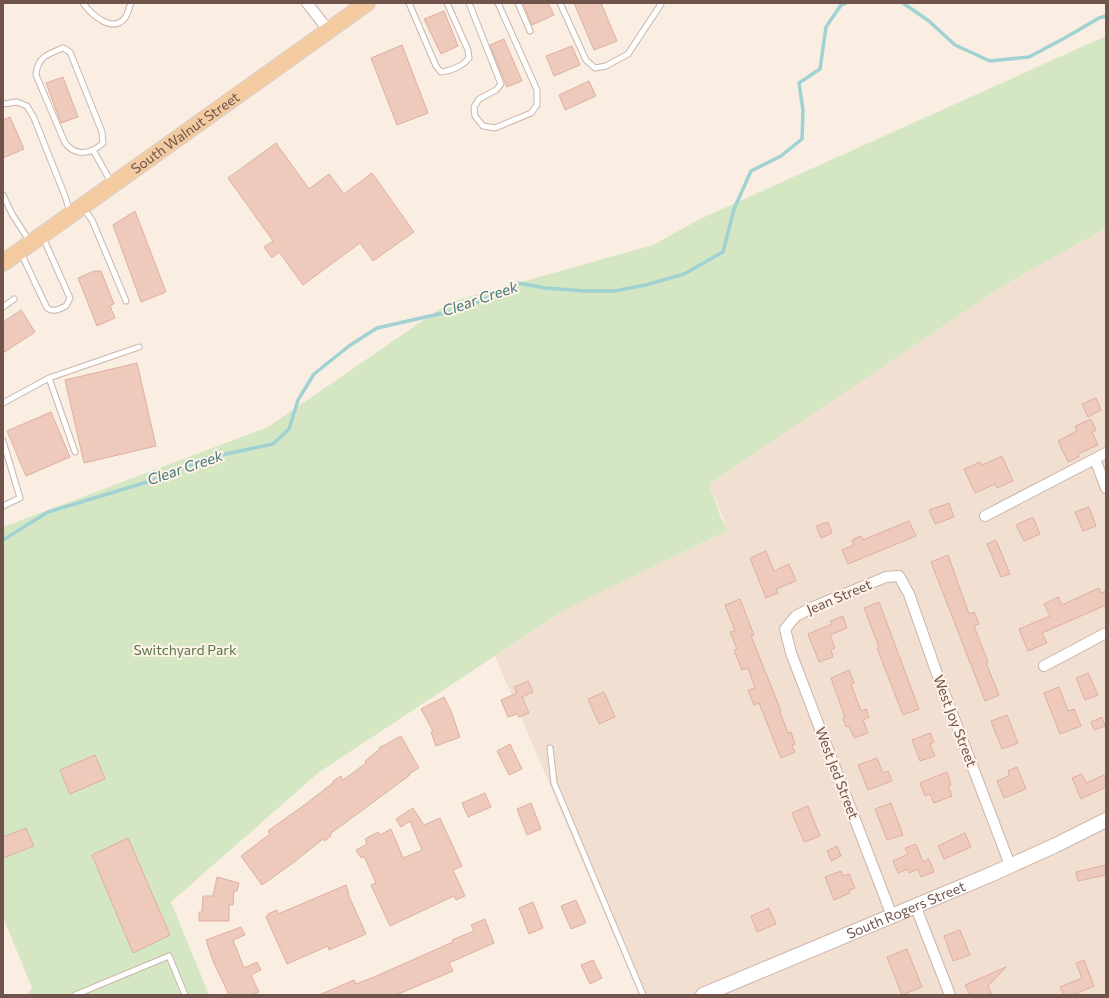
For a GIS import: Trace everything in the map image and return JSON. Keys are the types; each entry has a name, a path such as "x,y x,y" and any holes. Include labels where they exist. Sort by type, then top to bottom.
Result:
{"main road":[{"name":"South Walnut Street","path":"3,263 367,3"}],"street":[{"path":"307,3 329,30"},
{"path":"985,516 1106,454"},
{"path":"1095,459 1106,488"},
{"name":"Jean Street","path":"785,629 796,616 813,607 886,577 899,576"},
{"name":"West Joy Street","path":"899,576 909,594 936,671 1010,866"},
{"name":"West Jed Street","path":"785,629 791,653 892,916"},
{"path":"1044,666 1106,633"},
{"name":"South Rogers Street","path":"703,995 1010,866 1056,846 1106,820"},
{"path":"915,905 950,995"}],"lane":[{"path":"84,3 92,13 108,23 114,24 125,18 131,3"},
{"path":"409,3 436,66 441,72 466,63 469,58 468,50 448,3"},
{"path":"469,3 501,84 496,90 479,99 474,107 475,116 483,126 495,128 531,113 537,105 537,90 498,3"},
{"path":"518,3 530,31"},
{"path":"560,3 586,60 595,68 606,66 628,54 661,4"},
{"path":"63,48 70,52 102,132 103,143 93,150 84,153 76,152 70,149 66,143 36,75 36,66 45,55 63,48"},
{"path":"3,104 17,102 27,106 34,118 65,196 76,211 92,220 126,301"},
{"path":"93,150 112,185"},
{"path":"3,195 12,214 31,243 47,308 51,311 55,311 66,306 70,298 50,251 31,243"},
{"path":"3,307 14,299"},
{"path":"3,403 49,378 139,348"},
{"path":"49,378 75,452"},
{"path":"3,440 20,498 3,506"},
{"path":"550,748 554,784 643,995"},
{"path":"75,995 169,956 185,995"}],"shaded area":[{"path":"1106,228 1106,995 639,995 495,656 563,611 728,530 709,484 1001,287"}],"green space":[{"name":"Switchyard Park","path":"1106,36 1106,228 1001,287 709,484 721,518 728,530 563,611 318,773 171,902 209,995 27,995 32,988 3,917 3,527 268,427 450,302 653,245 700,219"}],"building":[{"path":"523,3 548,3 554,15 532,25"},
{"path":"574,3 601,3 617,41 594,50"},
{"path":"444,11 458,46 441,54 424,19"},
{"path":"504,39 522,81 507,87 490,45"},
{"path":"402,45 428,113 397,125 371,58"},
{"path":"572,46 580,65 554,76 546,56"},
{"path":"63,77 78,117 61,123 46,83"},
{"path":"589,81 596,96 565,110 559,95"},
{"path":"10,117 24,149 3,158 3,120"},
{"path":"276,143 309,189 329,174 344,194 372,173 414,232 373,261 360,243 303,285 279,252 272,258 264,247 273,241 228,178"},
{"path":"135,211 166,292 141,302 113,225"},
{"path":"94,271 101,271 114,304 110,306 115,318 97,326 78,278"},
{"path":"21,310 35,332 3,353 3,322"},
{"path":"137,363 156,446 84,463 65,380"},
{"path":"1096,398 1101,410 1088,417 1082,404"},
{"path":"51,412 70,457 26,476 7,431"},
{"path":"1091,419 1096,430 1092,432 1098,445 1078,454 1079,457 1068,462 1058,441 1077,431 1075,426"},
{"path":"1002,456 1013,481 997,488 995,484 975,493 964,469 980,462 982,465"},
{"path":"949,503 954,517 935,524 929,510"},
{"path":"1089,507 1096,526 1083,531 1075,512"},
{"path":"1033,517 1040,534 1024,541 1016,525"},
{"path":"909,521 916,536 848,564 842,550 854,545 852,540 861,536 863,540"},
{"path":"828,522 832,533 821,538 816,526"},
{"path":"996,540 1010,574 1001,577 987,544"},
{"path":"766,551 774,571 789,564 796,581 776,589 778,593 766,598 750,558"},
{"path":"948,555 969,614 974,612 979,624 974,626 988,662 986,663 999,695 985,701 931,562"},
{"path":"1099,588 1101,593 1106,591 1106,605 1042,633 1047,643 1028,651 1019,629 1050,616 1044,604 1058,597 1062,605"},
{"path":"740,599 754,635 751,636 781,711 780,712 788,733 791,732 795,744 792,745 795,752 781,758 759,703 754,705 748,690 755,688 748,668 742,670 734,650 737,649 730,632 735,631 725,605"},
{"path":"879,602 919,709 903,715 877,648 879,647 864,608"},
{"path":"843,616 847,628 830,635 835,648 831,650 833,657 819,662 808,634 832,624 830,621"},
{"path":"849,670 854,683 851,684 861,711 866,709 869,717 863,720 868,733 854,738 849,726 846,727 843,718 845,717 831,678"},
{"path":"1088,673 1098,695 1085,700 1076,678"},
{"path":"528,681 533,692 522,697 529,713 519,717 517,714 508,717 501,700 517,693 514,687"},
{"path":"1059,687 1068,711 1074,709 1081,726 1060,734 1044,693"},
{"path":"604,692 615,717 599,724 588,699"},
{"path":"444,697 451,711 460,737 436,746 431,732 433,731 421,709"},
{"path":"1007,715 1018,743 1002,749 991,721"},
{"path":"1102,717 1105,726 1094,730 1091,722"},
{"path":"930,733 934,742 930,744 935,756 920,761 912,740"},
{"path":"401,736 419,768 330,834 331,836 324,841 323,839 262,885 241,856 270,834 268,831 307,803 334,782 333,781 341,776 343,780 366,763 365,761 380,749 379,748"},
{"path":"510,744 522,769 509,775 497,751"},
{"path":"95,755 105,779 70,794 60,770"},
{"path":"877,758 883,773 888,771 892,781 868,790 858,765"},
{"path":"1017,767 1026,789 1004,798 997,781 1009,776 1008,771"},
{"path":"947,772 951,785 948,786 952,796 934,803 930,794 925,796 920,783"},
{"path":"1082,774 1086,783 1104,775 1106,787 1081,799 1072,778"},
{"path":"485,793 491,807 468,817 462,803"},
{"path":"531,803 541,829 527,835 517,809"},
{"path":"891,803 903,835 887,840 875,809"},
{"path":"808,806 820,836 804,842 792,813"},
{"path":"413,808 424,825 440,818 462,866 453,870 465,896 456,900 454,896 390,926 371,885 376,883 364,856 361,858 356,850 367,844 365,839 378,832 380,835 391,829 403,858 422,850 410,821 401,827 396,819"},
{"path":"26,828 34,846 3,858 3,837"},
{"path":"965,833 971,847 944,859 938,846"},
{"path":"128,838 170,935 133,953 92,855"},
{"path":"916,844 923,862 929,859 934,872 921,877 918,869 909,873 908,869 898,873 893,861 908,854 905,848"},
{"path":"837,846 841,856 831,861 827,851"},
{"path":"1106,865 1106,875 1078,881 1076,872"},
{"path":"841,871 843,876 849,874 855,888 849,890 850,893 834,900 825,877"},
{"path":"217,877 239,883 237,891 234,891 233,905 229,905 229,921 199,921 199,912 202,912 203,896 213,896"},
{"path":"346,885 348,894 366,934 329,950 328,946 287,964 266,917 268,914 277,910 278,914"},
{"path":"576,900 586,923 571,929 561,906"},
{"path":"533,902 543,928 529,934 519,908"},
{"path":"769,908 776,924 757,932 751,916"},
{"path":"485,919 494,943 449,963 453,971 396,995 319,995 354,980 356,984 374,977 453,942 452,940 474,931 471,925"},
{"path":"241,927 245,935 233,940 244,968 257,962 261,970 251,975 259,992 252,995 229,995 213,961 206,940"},
{"path":"960,930 970,955 953,961 944,936"},
{"path":"907,949 922,987 902,995 887,957"},
{"path":"593,960 602,978 590,984 581,965"},
{"path":"1084,960 1094,986 1073,995 1064,995 1060,987 1082,978 1076,963"},
{"path":"1006,967 988,986 992,995 970,995 965,985"}],"waterway":[{"name":"Clear Creek","path":"3,540 48,512 157,479 207,458 273,444 289,429 298,400 314,374 349,346 377,328 461,309 499,293 518,283 545,288 585,291 614,291 646,285 684,274 723,252 734,209 751,171 781,156 802,139 803,110 799,83 820,69 826,27 841,5 846,3"},
{"name":"Clear Creek","path":"903,3 929,21 955,45 990,61 1029,57 1099,18 1106,16"}]}
